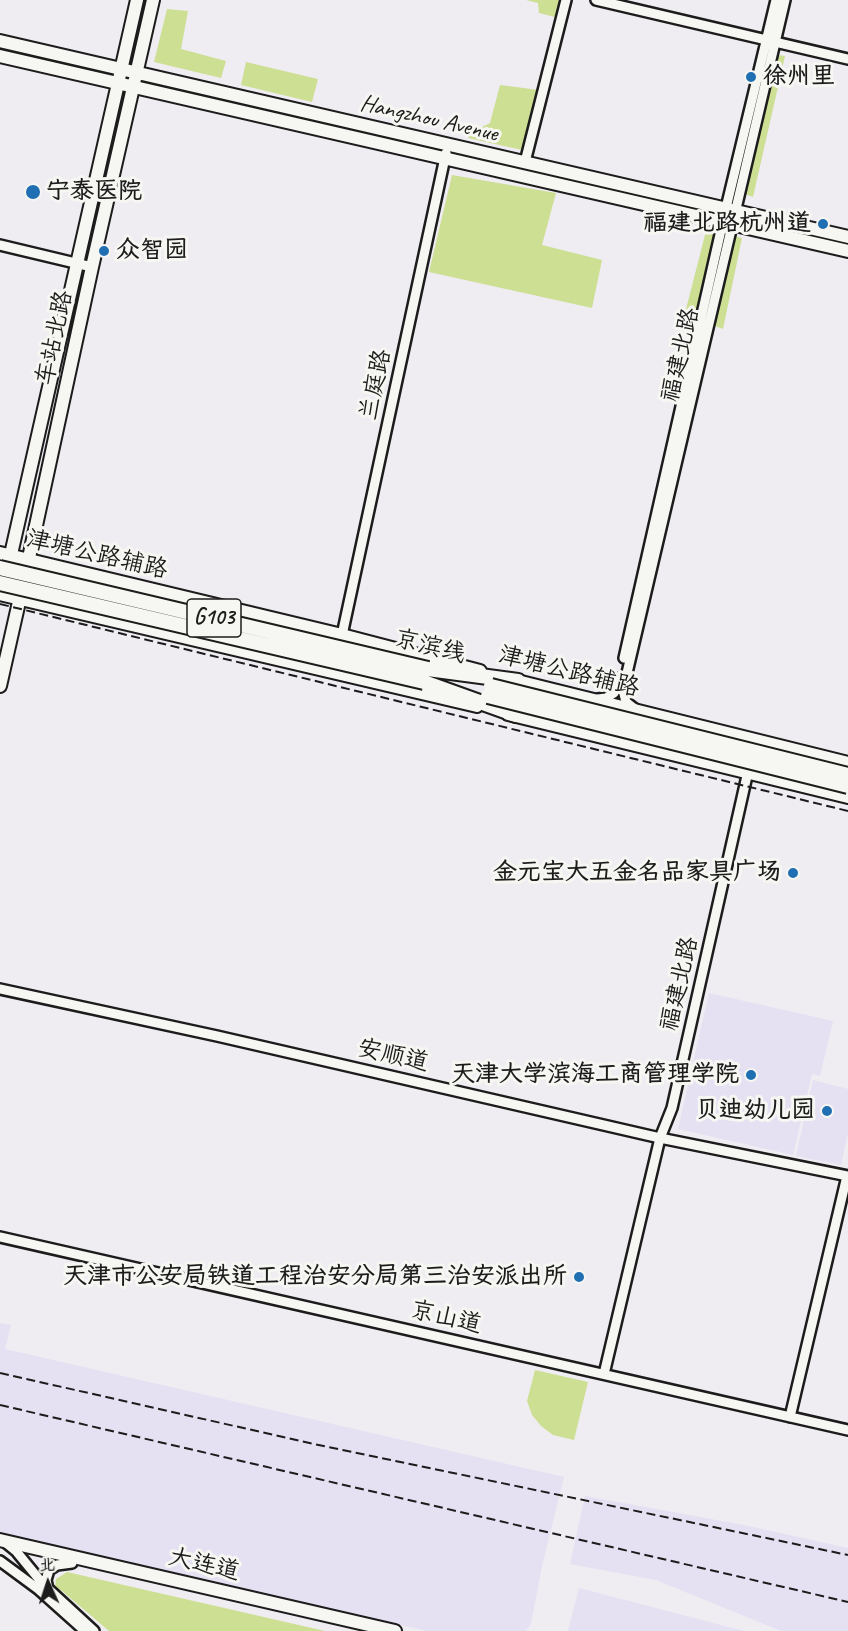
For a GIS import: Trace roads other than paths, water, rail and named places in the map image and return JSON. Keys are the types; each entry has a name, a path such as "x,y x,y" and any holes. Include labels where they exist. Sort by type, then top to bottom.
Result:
{"highway":[{"name":"京滨线","path":"0,568 426,676 848,775"},
{"name":"京滨线","path":"1,594 426,676"},
{"path":"426,676 518,681"},
{"name":"G103","path":"426,676 516,715"},
{"name":"京滨线","path":"489,691 848,786"}],"main road":[{"name":"车站北路","path":"1,594 6,555 78,263 137,0"},
{"name":"车站北路","path":"0,686 153,0"},
{"name":"Hangzhou Avenue","path":"0,40 848,237"},
{"name":"Hangzhou Avenue","path":"0,56 848,251"},
{"name":"津塘公路辅路","path":"6,555 342,635 848,764"},
{"name":"G103","path":"1,594 516,715 848,797"},
{"name":"大连道","path":"1,1543 16,1551 365,1631"},
{"name":"大连道","path":"1,1543 395,1631"}],"street":[{"path":"525,162 566,0"},
{"path":"596,0 848,59"},
{"name":"福建北路","path":"640,712 626,702 623,690 770,40 776,0"},
{"name":"福建北路","path":"770,40 784,0"},
{"name":"兰庭路","path":"342,635 448,144"},
{"name":"福建北路","path":"590,699 606,698 617,688 727,223"},
{"path":"0,245 92,267"},
{"name":"福建北路","path":"604,1374 660,1138 672,1108 755,741"},
{"name":"安顺道","path":"0,989 217,1036 660,1138 847,1176"},
{"path":"790,1417 847,1176"},
{"name":"京山道","path":"0,1237 848,1430"},
{"path":"16,1551 48,1589 94,1631"},
{"path":"0,1561 44,1594 85,1631"},
{"path":"48,1589 46,1580 49,1570 57,1565 72,1563"}],"railway":[{"path":"0,604 848,811"},
{"path":"0,1373 314,1444 848,1555"},
{"path":"0,1405 848,1602"}],"place":[{"name":"徐州里","path":"751,77"},
{"name":"宁泰医院","path":"33,192"},
{"name":"福建北路杭州道","path":"823,224"},
{"name":"众智园","path":"104,251"},
{"name":"金元宝大五金名品家具广场","path":"793,873"},
{"name":"天津大学滨海工商管理学院","path":"751,1075"},
{"name":"贝迪幼儿园","path":"827,1111"},
{"name":"天津市公安局铁道工程治安分局第三治安派出所","path":"579,1277"}]}
